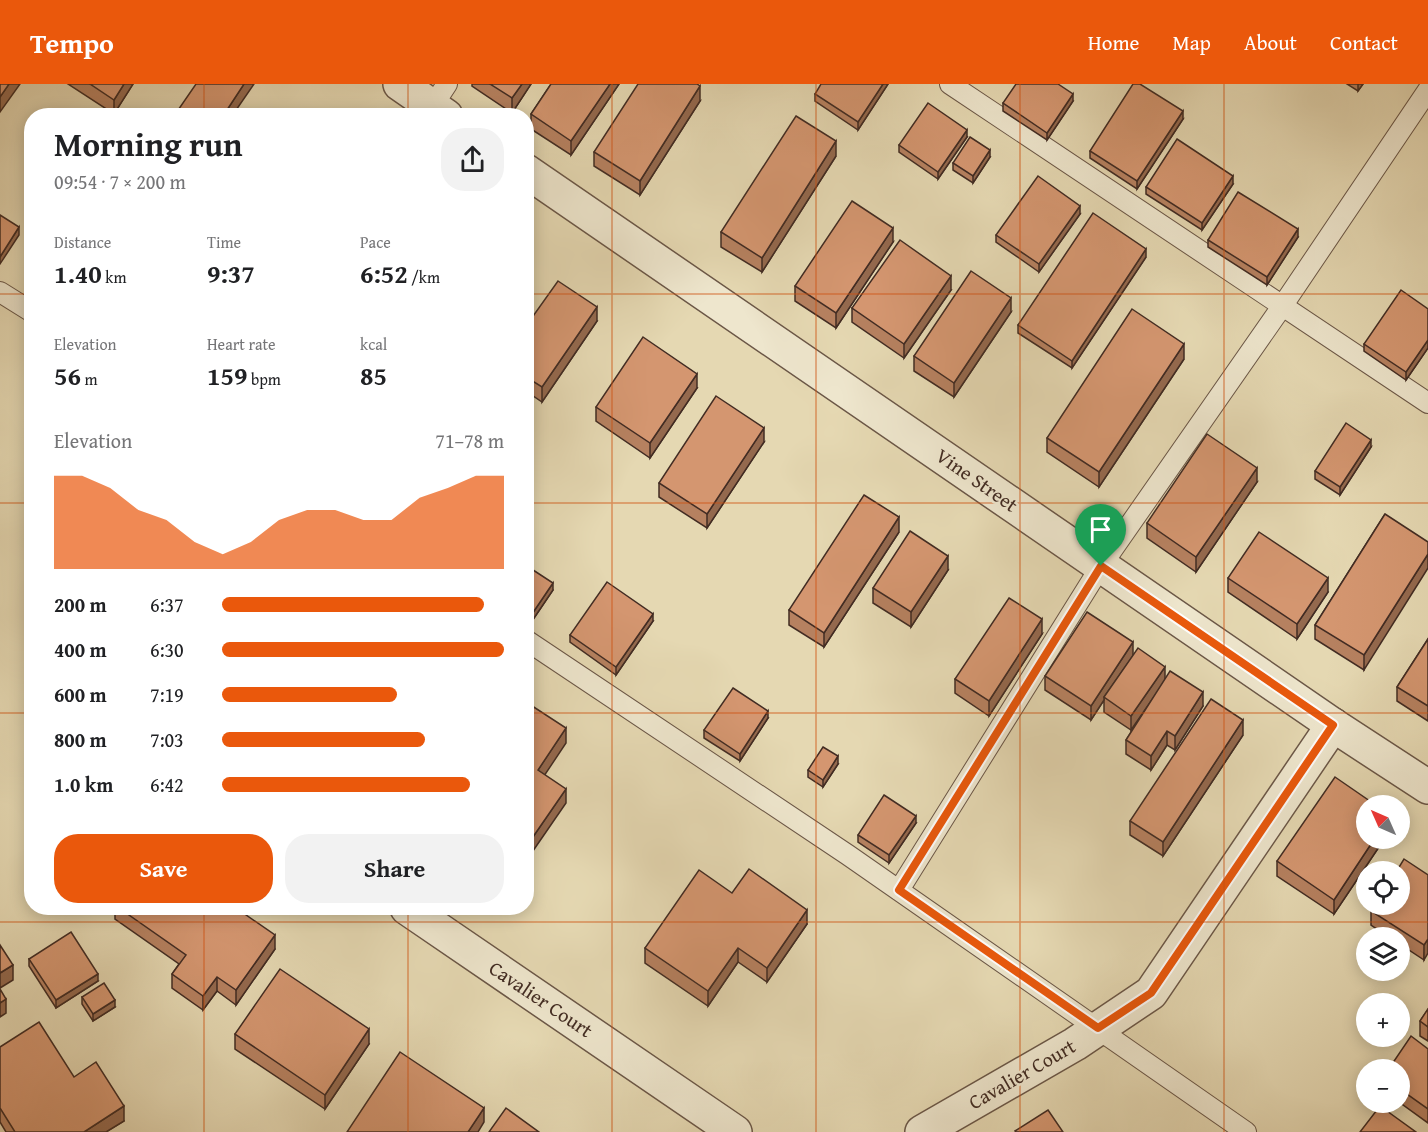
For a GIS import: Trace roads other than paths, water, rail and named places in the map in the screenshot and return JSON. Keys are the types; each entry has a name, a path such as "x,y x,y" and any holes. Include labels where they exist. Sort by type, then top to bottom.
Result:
{"street":[{"path":"400,84 438,105"},
{"name":"Vine Street","path":"534,176 1333,725 1428,787"},
{"name":"Cavalier Court","path":"922,1132 1098,1028 1151,993 1333,725"},
{"name":"Cavalier Court","path":"417,915 735,1132"}],"lane":[{"path":"950,84 1428,403"},
{"path":"899,890 1101,566 1283,305 1428,90"},
{"path":"0,291 24,307"},
{"path":"534,645 899,890 1246,1132"}]}
